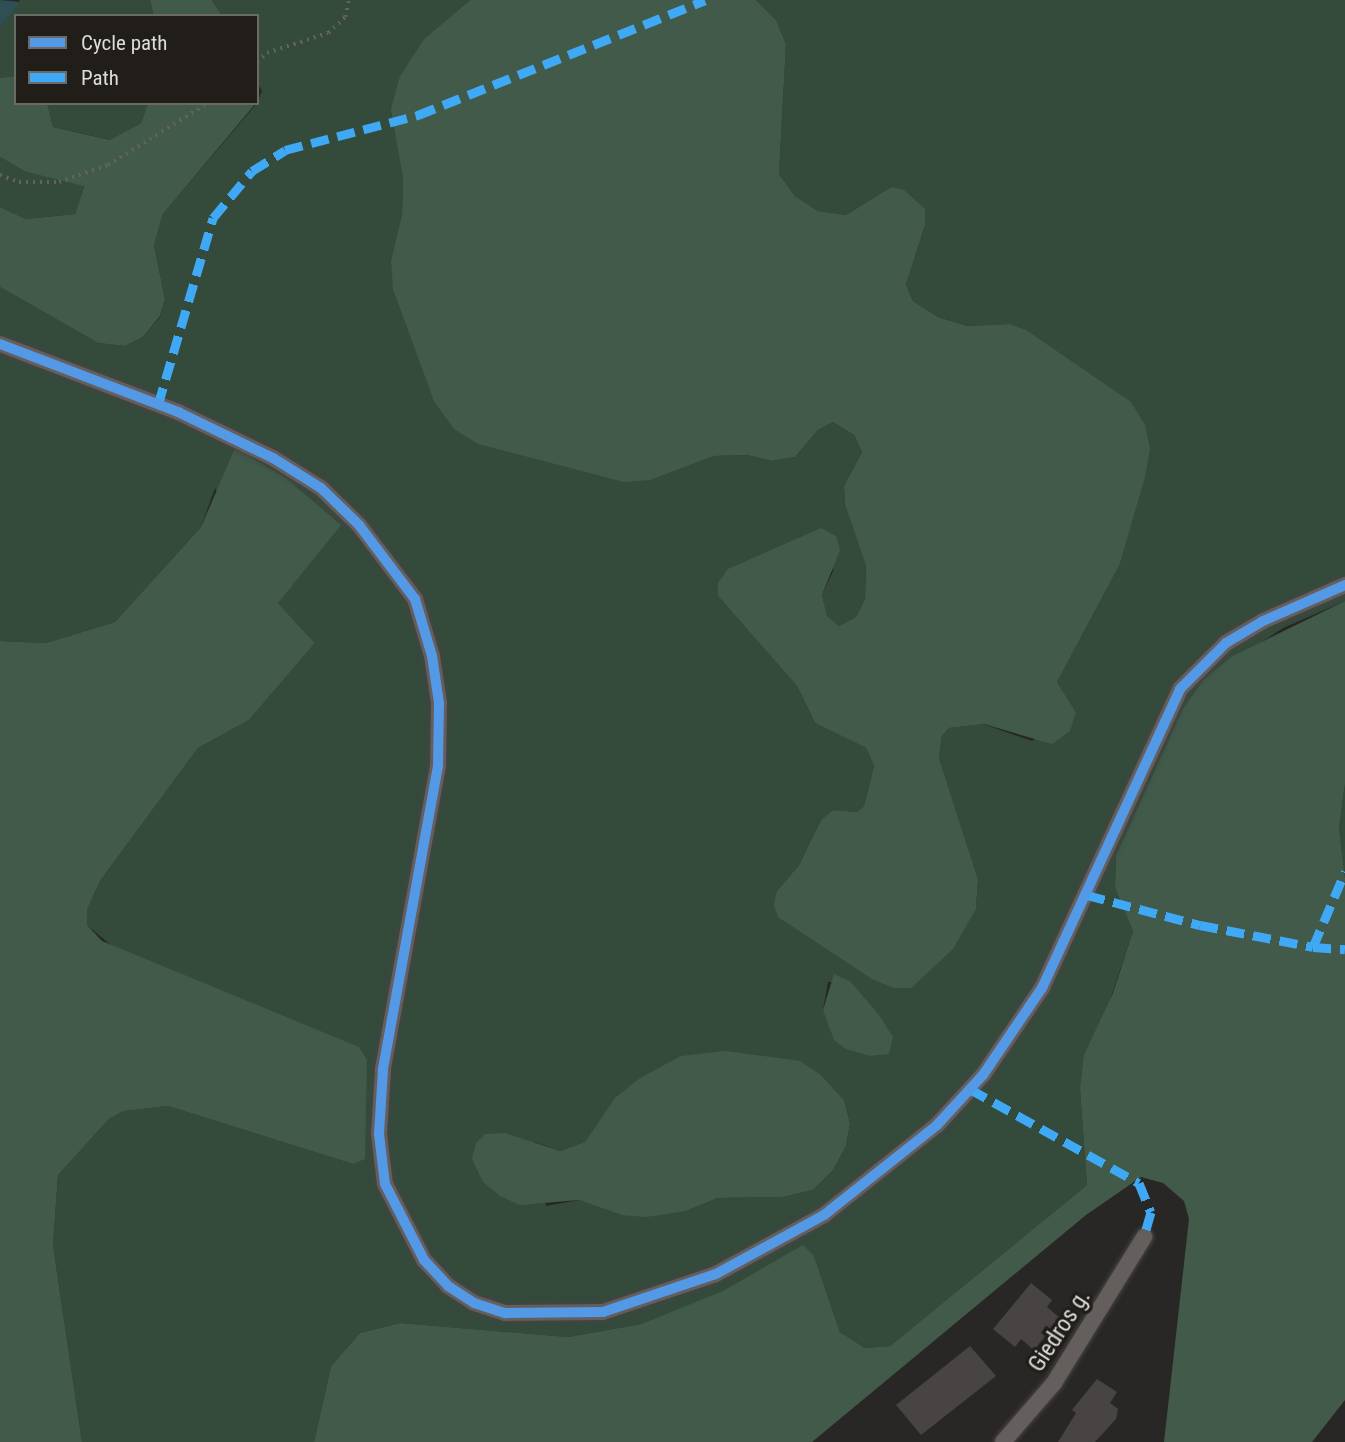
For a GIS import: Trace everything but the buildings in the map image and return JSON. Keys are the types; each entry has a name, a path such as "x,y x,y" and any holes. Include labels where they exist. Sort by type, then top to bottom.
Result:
{"street":[{"path":"0,344 178,412 273,458 321,488 359,525 415,599 432,656 439,703 438,766 383,1070 379,1134 385,1184 424,1260 448,1286 474,1303 505,1313 603,1312 716,1274 824,1215 937,1125 990,1065 1042,988 1180,689 1226,643 1264,621 1345,585"},
{"name":"Giedros g.","path":"1003,1442 1054,1382 1144,1237"}],"path":[{"path":"259,60 267,53 328,33 345,17 349,0"},
{"path":"0,175 19,182 59,181 108,165 205,105"}],"green space":[{"path":"20,0 150,0 154,14 14,14 14,76 0,78 0,27"},
{"path":"150,0 212,0 221,14 154,14"},
{"path":"212,0 470,0 425,38 392,109 403,179 402,214 391,260 651,480 714,456 747,455 772,461 795,457 818,430 833,422 854,435 862,452 844,486 845,505 866,566 865,599 856,617 839,626 827,617 822,595 834,569 718,596 797,686 815,723 866,748 874,766 864,806 857,812 833,810 821,820 799,865 777,891 976,909 978,879 939,758 942,736 949,728 983,724 1032,741 1076,712 1057,682 1119,566 1009,324 969,326 938,317 913,301 906,285 925,227 891,187 846,215 818,211 795,196 779,174 786,44 776,20 756,0 1345,0 1345,601 1283,628 1203,680 1183,708 1116,855 1115,888 1133,931 1080,1090 1087,1185 890,1346 865,1348 840,1332 814,1256 641,1324 568,1337 400,1323 360,1333 331,1366 314,1442 82,1442 53,1245 58,1175 109,1119 124,1111 168,1106 353,1164 365,1158 87,925 87,910 100,881 198,748 249,720 315,643 278,603 215,488 201,527 115,622 46,643 0,641 0,287 98,343 125,346 143,337 160,317 165,299 154,245 163,214 255,105 259,105 262,91 259,86 259,14 221,14","holes":["828,982 851,982 866,1004 823,1010","822,1076 844,1100 850,1123 846,1146 833,1170 813,1190 783,1197 718,1198 686,1211 621,1215 579,1200 546,1206 534,1142 560,1151 585,1142 597,1127"]},
{"path":"470,0 756,0 776,20 786,44 779,174 795,196 818,211 846,215 891,187 904,190 925,209 925,226 906,285 913,301 938,317 968,326 1009,324 1026,330 1131,402 1145,425 1150,449 1145,477 1119,566 1057,682 1076,712 1070,731 1052,744 984,724 949,728 942,736 939,758 978,879 976,909 953,949 911,988 894,988 872,979 778,917 774,905 777,891 799,865 821,820 833,810 857,812 864,806 874,766 866,748 815,723 797,686 718,596 718,583 728,569 821,528 836,536 840,550 822,595 827,616 839,626 856,617 865,599 866,566 845,505 844,486 862,452 854,435 833,422 818,430 795,457 772,461 747,455 714,456 651,480 624,482 478,444 454,429 434,401 393,289 391,260 402,214 403,179 391,109 400,76 425,38"},
{"path":"14,76 14,105 48,105 53,127 110,140 141,123 147,105 254,105 163,214 154,245 165,299 160,316 143,337 125,346 98,343 0,287 0,207 26,219 75,214 84,186 26,172 0,157 0,78"},
{"path":"48,105 147,105 141,123 111,140 53,127"},
{"path":"0,157 26,172 84,185 75,214 26,219 0,207"},
{"path":"235,448 286,478 341,525 278,603 315,643 249,720 198,748 100,881 87,910 87,925 102,941 359,1047 367,1060 365,1159 353,1164 168,1106 124,1111 109,1119 58,1175 53,1245 82,1442 0,1442 0,641 46,643 115,622 201,527"},
{"path":"1345,601 1345,784 1339,828 1345,878 1345,1400 1312,1442 1164,1442 1189,1219 1184,1201 1163,1183 1141,1177 1086,1215 812,1442 314,1442 331,1366 360,1333 400,1323 568,1337 641,1324 723,1291 803,1245 814,1256 840,1332 865,1348 890,1346 1087,1185 1080,1090 1084,1055 1113,993 1133,931 1115,888 1116,855 1183,708 1203,680 1231,657"},
{"path":"1345,784 1345,878 1339,828"},
{"path":"834,974 851,982 879,1015 893,1037 889,1054 870,1056 846,1049 834,1040 823,1010"},
{"path":"726,1051 800,1061 822,1076 844,1100 850,1123 846,1146 833,1170 813,1190 783,1197 718,1198 686,1211 646,1217 621,1215 579,1200 520,1205 500,1196 483,1182 472,1159 476,1143 485,1134 505,1133 560,1151 585,1142 615,1098 640,1078 681,1056"}],"water":[{"path":"0,0 20,2 0,27"}],"marked path":[{"path":"158,405 213,218 252,171 285,150 418,115 705,0"},
{"path":"1313,947 1345,872"},
{"path":"1087,895 1200,925 1313,947 1345,949"},
{"path":"970,1089 1139,1183 1151,1212 1144,1237"}],"cycle path":[{"path":"0,344 178,412 273,458 321,488 359,525 415,599 432,656 439,703 438,766 383,1070 379,1134 385,1184 424,1260 448,1286 474,1303 505,1313 603,1312 716,1274 824,1215 937,1125 983,1075 1042,988 1180,689 1226,643 1263,621 1345,585"}]}
